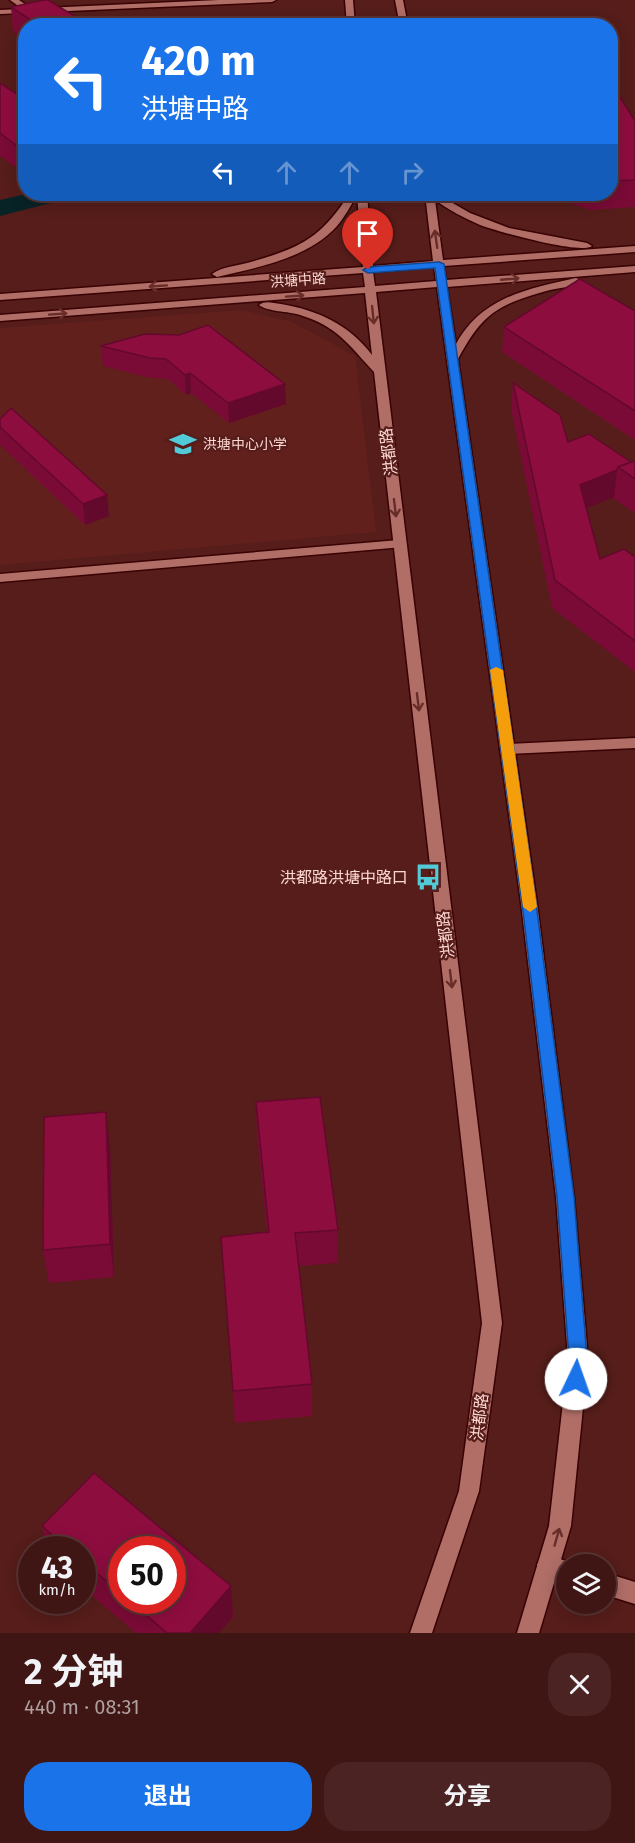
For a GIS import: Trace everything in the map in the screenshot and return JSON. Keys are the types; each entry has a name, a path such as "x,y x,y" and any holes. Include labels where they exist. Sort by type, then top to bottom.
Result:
{"main road":[{"path":"14,0 31,11"},
{"path":"0,12 272,0"},
{"path":"349,0 350,18"},
{"path":"399,0 402,18"},
{"path":"183,284 283,255 311,241 333,225 349,201"},
{"name":"洪都路","path":"363,201 379,372 492,1323 470,1491 421,1633"},
{"path":"432,201 529,903 565,1197 578,1358 559,1554"},
{"path":"442,201 463,214 491,225 569,243 620,250"},
{"name":"洪塘中路","path":"0,297 635,249"},
{"path":"452,360 472,325 491,310 514,299 548,288 631,269"},
{"name":"洪塘中路","path":"0,318 631,269"},
{"path":"192,303 289,308 316,317 352,336 379,372"},
{"path":"0,579 399,544"},
{"path":"507,748 635,743"},
{"path":"528,1633 556,1572"},
{"path":"616,1587 635,1593"}],"shaded area":[{"name":"洪塘中心小学","path":"242,310 292,322 355,356 376,532 0,565 0,328"}],"water":[{"path":"18,196 18,201 59,201 0,216 0,200"}],"building":[{"path":"48,0 78,18 28,18 11,7"},
{"path":"0,83 18,95 18,144 0,133"},
{"path":"618,94 635,121 635,180 618,181"},
{"path":"580,279 635,311 635,411 504,327"},
{"path":"208,325 285,384 228,403 190,373 185,375 166,359 150,358 101,346 145,334 179,335"},
{"path":"513,383 560,415 568,442 589,434 631,462 580,485 600,559 624,549 635,557 635,641 555,580"},
{"path":"11,408 107,495 83,504 0,427 0,419"},
{"path":"635,461 635,479 618,467"},
{"path":"320,1097 338,1230 295,1233 312,1384 233,1391 221,1237 269,1232 256,1102"},
{"path":"106,1112 110,1244 43,1250 44,1117"},
{"path":"94,1473 170,1536 108,1536 108,1582 96,1573 96,1536 53,1536 42,1526"},
{"path":"186,1549 231,1586 190,1633 167,1633 145,1614 186,1614"}],"slow traffic":[{"path":"496,670 530,907"}],"place":[{"name":"洪塘中心小学","path":"183,444"},
{"name":"洪都路洪塘中路口","path":"428,877"}],"route":[{"path":"368,270 439,264 529,903 565,1197 578,1358 576,1379"}]}
